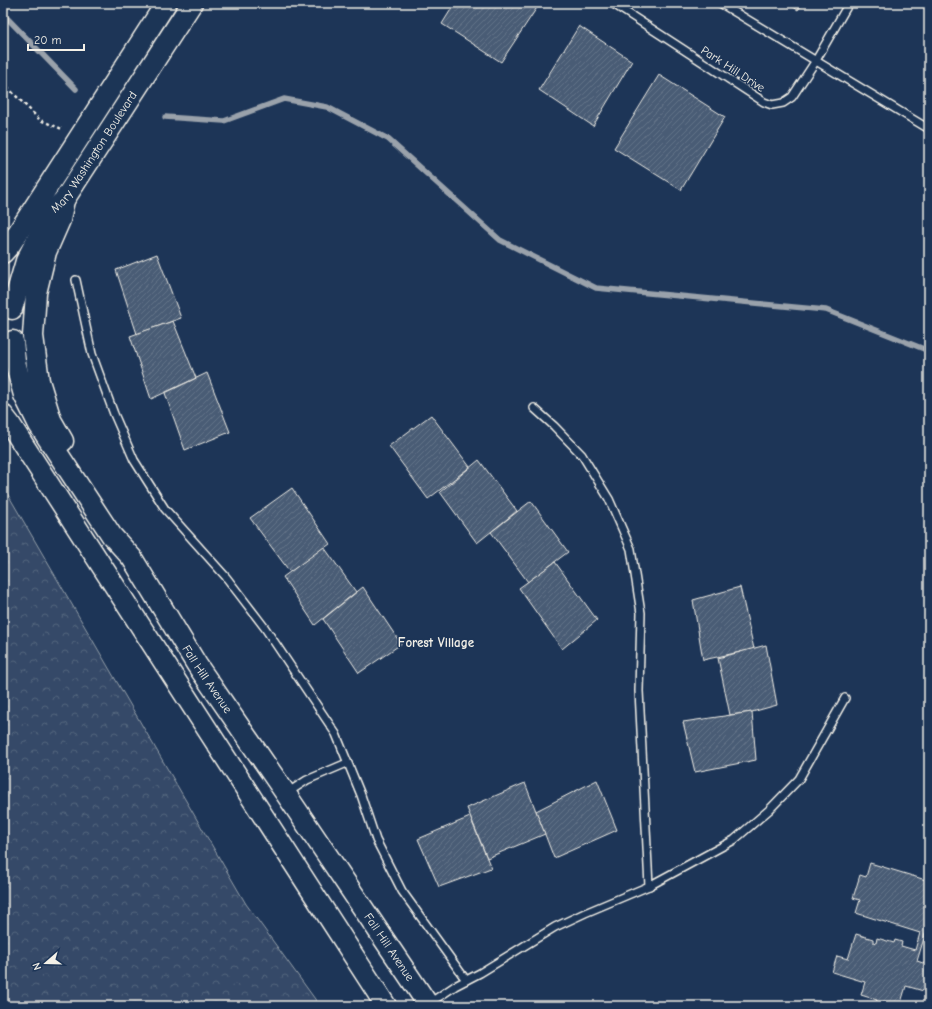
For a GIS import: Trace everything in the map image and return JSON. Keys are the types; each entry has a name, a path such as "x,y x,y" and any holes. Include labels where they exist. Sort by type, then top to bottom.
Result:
{"main road":[{"name":"Mary Washington Boulevard","path":"3,253 10,245 166,3"},
{"name":"Mary Washington Boulevard","path":"7,302 51,212 64,200 192,3"},
{"path":"64,200 60,220 46,252 36,293 33,336 39,381 52,420 76,464 118,529 132,558"},
{"name":"Fall Hill Avenue","path":"7,302 15,325 8,348 15,362 24,395 39,425 112,536 132,558 197,665 428,1005"},
{"path":"3,415 15,431 386,1006"}],"lane":[{"name":"Park Hill Drive","path":"612,3 764,102 772,105 783,104 792,97 815,62 849,3"},
{"path":"720,3 815,62 929,129"},
{"path":"76,280 92,354 114,414 134,460 165,509 226,577 265,628 336,734 361,795 376,840 402,891 466,980"},
{"path":"534,408 582,455 610,499 631,549 641,613 639,691 648,886"},
{"path":"428,1005 466,980 555,927 585,912 648,886 734,840 769,810 799,779 845,698"},
{"path":"286,794 307,780 347,763"}],"path":[{"path":"3,83 40,120 68,131"}],"green space":[{"path":"3,486 246,904 320,1006 3,1006"}],"building":[{"path":"455,3 540,3 501,62 442,24"},
{"path":"787,3 803,3 798,10"},
{"path":"579,26 632,61 593,126 539,90"},
{"path":"659,75 725,117 681,190 614,148"},
{"path":"157,254 181,318 137,334 116,270"},
{"path":"173,321 196,378 151,399 130,336"},
{"path":"207,373 230,432 185,450 165,393"},
{"path":"431,415 470,467 428,499 389,446"},
{"path":"479,460 517,511 477,543 440,492"},
{"path":"292,488 330,544 290,572 250,518"},
{"path":"531,501 568,552 528,582 491,532"},
{"path":"324,547 356,592 315,625 283,577"},
{"path":"555,562 597,620 562,649 519,588"},
{"path":"363,587 401,644 359,673 323,619"},
{"path":"740,587 754,649 703,660 693,600"},
{"path":"766,645 777,705 752,712 730,715 718,658"},
{"path":"752,712 756,760 695,772 683,722"},
{"path":"597,780 617,830 554,858 536,811"},
{"path":"525,783 545,834 487,858 467,808"},
{"path":"470,817 491,868 439,887 418,839"},
{"path":"870,863 929,881 929,922 917,961 929,965 929,985 927,992 906,986 900,1006 884,1002 883,1006 866,1006 867,1002 875,1005 877,1000 861,995 865,982 832,972 837,956 848,959 856,934 873,939 873,942 876,943 877,938 894,943 895,940 902,942 901,946 915,950 920,933 856,913 860,900 853,898 860,875 866,877"}],"waterway":[{"path":"8,19 76,89"},
{"path":"165,117 224,121 284,99 327,107 388,139 500,240 596,288 826,310 929,351"}],"district":[{"name":"Forest Village","path":"436,642"}]}
